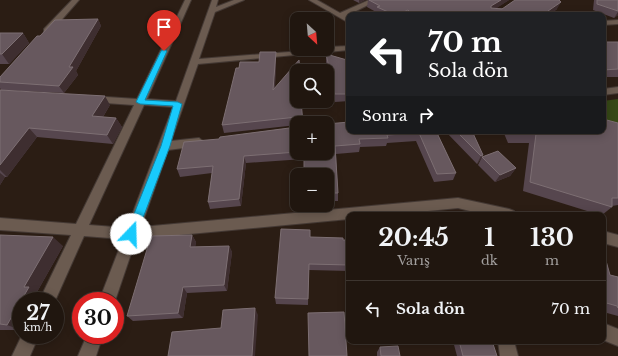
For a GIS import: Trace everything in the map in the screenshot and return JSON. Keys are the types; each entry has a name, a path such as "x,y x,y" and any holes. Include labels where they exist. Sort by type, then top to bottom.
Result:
{"street":[{"path":"44,35 76,0"},
{"path":"51,292 188,0"},
{"path":"110,292 131,234 166,146 178,104 195,62 215,0"},
{"path":"212,11 241,0"},
{"path":"312,0 346,19"},
{"path":"349,12 375,0"},
{"path":"340,16 346,13"},
{"path":"606,23 618,22"},
{"path":"195,62 346,48"},
{"path":"606,92 618,90"},
{"path":"78,98 178,104"},
{"path":"166,146 212,140"},
{"path":"421,212 461,209 485,212"},
{"path":"0,224 131,234 346,218"},
{"path":"606,237 618,241"},
{"path":"606,332 618,338"},
{"path":"21,356 27,344"},
{"path":"87,356 92,344"},
{"path":"507,344 509,356"}],"green space":[{"path":"618,99 618,123 606,120 606,101"}],"building":[{"path":"369,0 501,0 491,6 491,8 502,9 515,0 559,0 561,2 548,11 549,12 410,12 408,10 404,12 388,12 377,7 380,6"},
{"path":"597,0 618,0 618,11 597,4"},
{"path":"98,19 69,67 73,67 59,86 0,82 0,77 37,36 40,36 55,20"},
{"path":"0,33 23,33 2,54 0,54"},
{"path":"606,42 618,42 618,69 606,70"},
{"path":"260,52 276,52 273,90 290,70 290,108 302,108 302,116 290,116 290,118 222,125 236,68 239,68 240,62 259,62"},
{"path":"326,56 333,56 346,60 346,94 335,94 334,64 328,64"},
{"path":"0,90 105,96 92,116 116,118 107,135 29,128 0,165"},
{"path":"606,120 618,123 618,198 612,198 612,207 530,182 536,134 606,134"},
{"path":"346,122 346,134 403,134 387,135 388,138 359,139 360,144 335,146 338,193 334,193 334,168 304,168 304,160 334,160 334,123"},
{"path":"290,128 290,153 244,156 239,199 208,202 213,166 177,169 184,142 219,139 220,137"},
{"path":"419,134 437,134 456,173 437,174"},
{"path":"459,134 473,134 483,155 481,156"},
{"path":"498,151 516,168 500,175 482,157"},
{"path":"281,229 310,230 310,237 343,238 343,240 346,240 346,265 309,264 308,299 275,298"},
{"path":"0,235 53,237 24,287 29,287 26,292 12,292 12,316 7,325 0,324"},
{"path":"192,235 190,247 229,246 224,285 183,287 178,313 127,316 151,236"},
{"path":"606,261 610,275 618,277 618,308 617,306 606,303"},
{"path":"255,308 252,356 168,356 172,332 221,328 223,310"},
{"path":"344,312 347,356 309,356 308,313"},
{"path":"460,344 493,344 497,356 463,356"},
{"path":"398,346 400,356 381,356 380,347"}],"route":[{"path":"131,234 166,146 178,104 140,102 164,51"}]}
